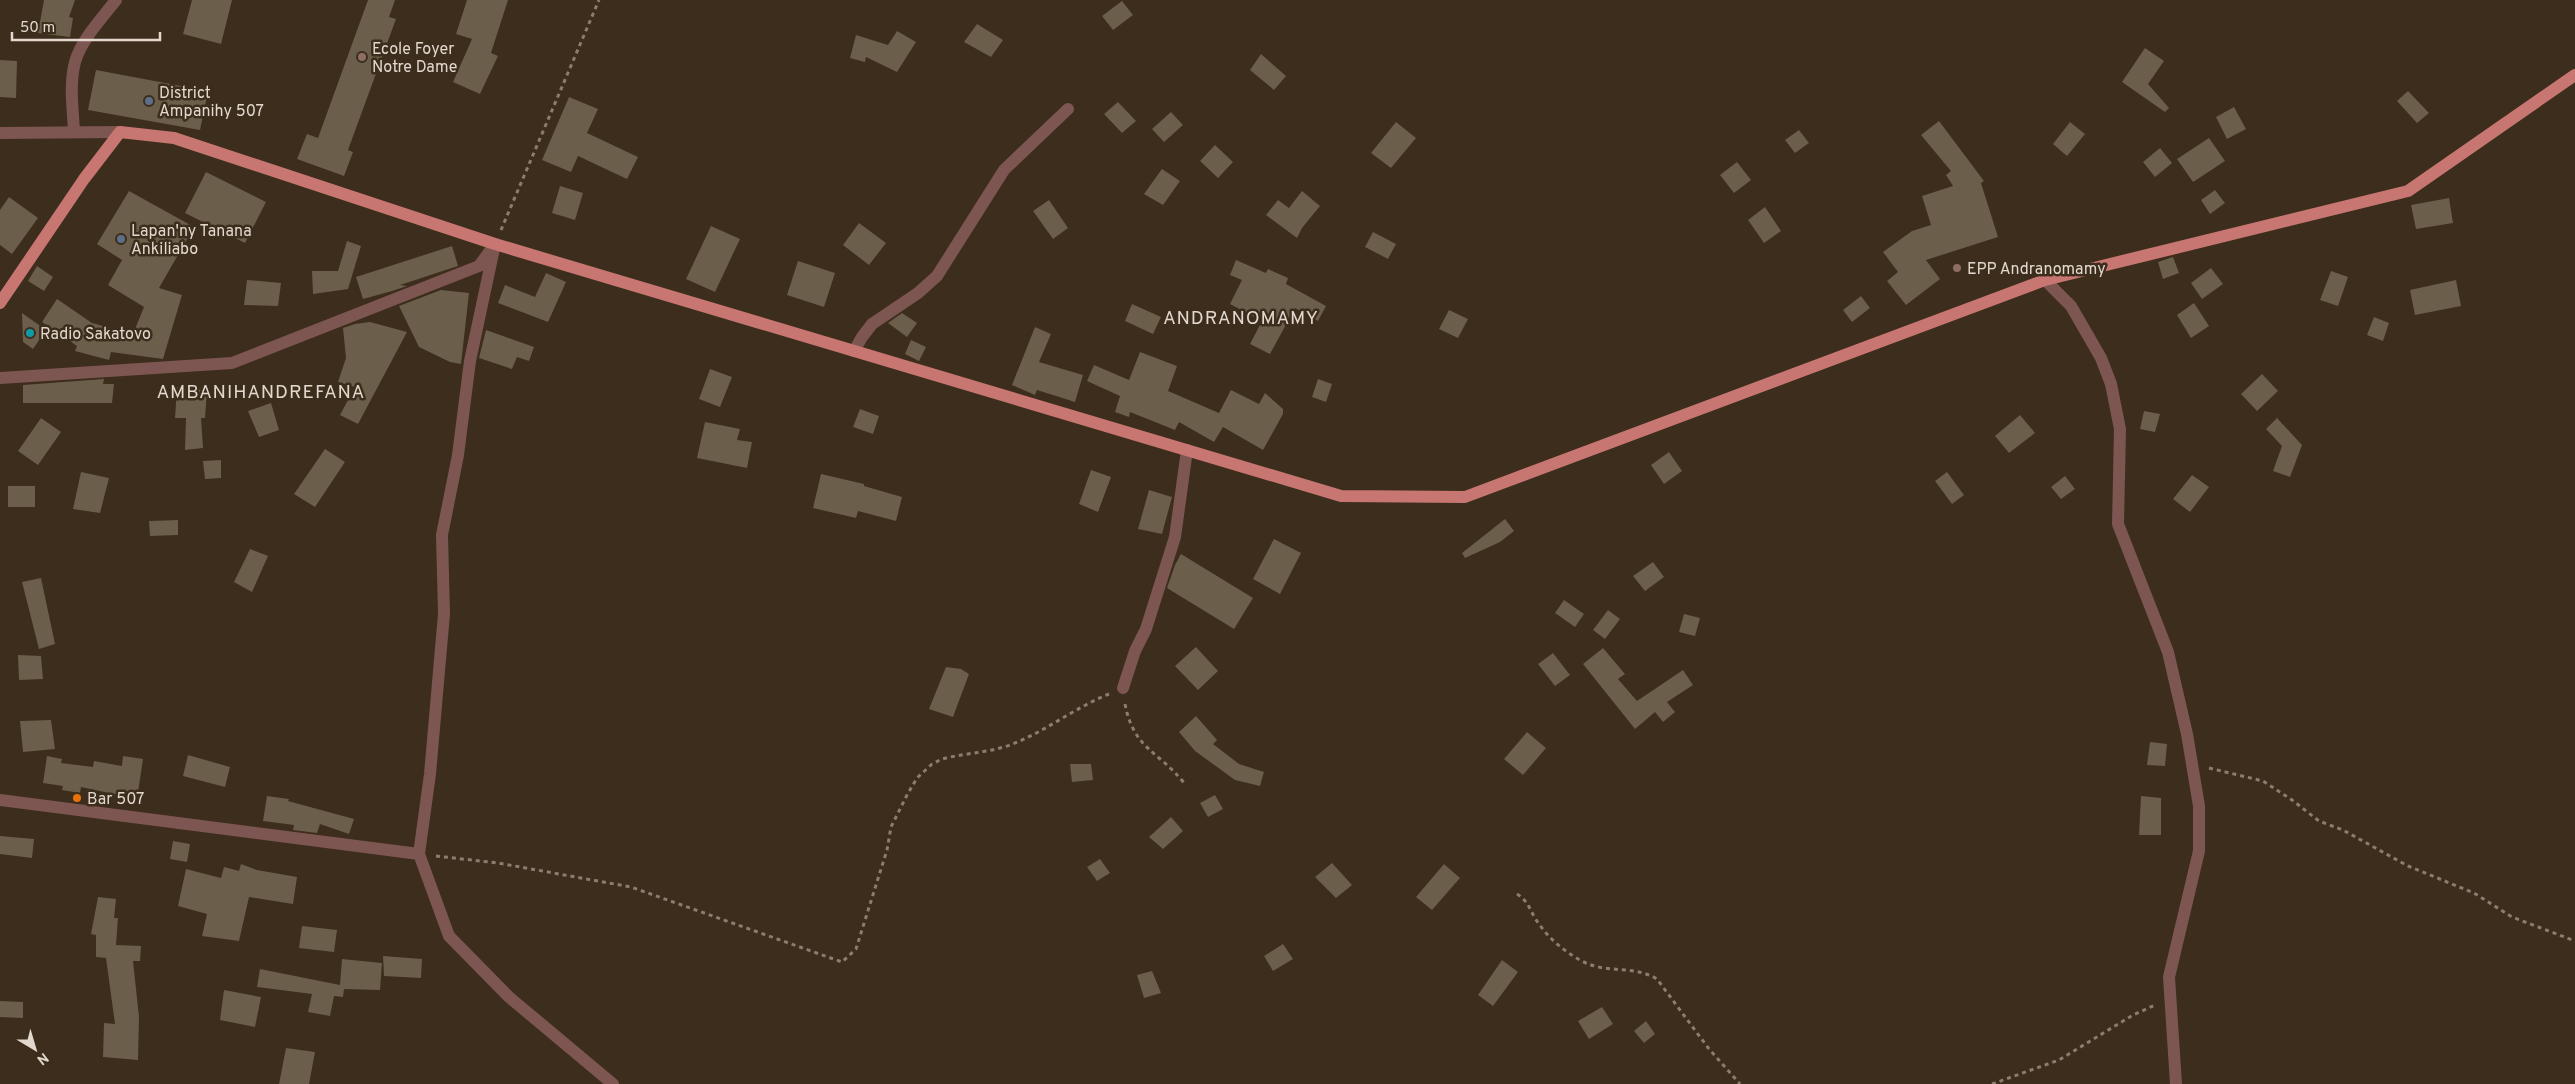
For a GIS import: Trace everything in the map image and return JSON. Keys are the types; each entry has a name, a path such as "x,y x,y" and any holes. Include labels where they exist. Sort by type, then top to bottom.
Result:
{"main road":[{"path":"0,303 84,179 120,132 174,138 495,244 1341,496 1465,497 2045,280 2408,191 2575,75"}],"street":[{"path":"74,132 72,83 76,60 95,27 116,0"},
{"path":"854,351 872,324 918,293 937,276 1004,170 1068,110"},
{"path":"0,132 120,132"},
{"path":"0,378 232,363 479,266 495,244"},
{"path":"495,244 470,361 458,455 442,535 444,614 430,774 419,854 449,936 509,996 613,1084"},
{"path":"2045,280 2071,306 2101,358 2112,384 2120,429 2118,524 2168,652 2191,758 2199,806 2199,851 2169,977 2176,1084"},
{"path":"1123,688 1135,651 1146,629 1175,537 1187,450"},
{"path":"0,800 419,854"}],"path":[{"path":"495,244 599,0"},
{"path":"419,854 498,863 631,887 842,962 856,949 887,850 891,827 917,778 932,764 942,759 1011,745 1044,729 1088,702 1123,688 1129,722 1137,738 1184,783"},
{"path":"2191,758 2207,767 2263,781 2319,821 2342,830 2408,866 2474,893 2512,917 2575,941"},
{"path":"1517,894 1526,900 1535,918 1550,937 1573,956 1600,969 1636,970 1648,973 1657,979 1709,1049 1740,1084"},
{"path":"1992,1084 2059,1060 2133,1015 2170,1000"}],"building":[{"path":"44,0 75,0 69,17 73,18 70,37 38,33"},
{"path":"192,0 232,0 221,44 183,34"},
{"path":"368,0 395,0 389,17 396,19 348,150 353,152 344,176 297,159 307,134 318,138"},
{"path":"467,0 508,0 491,53 498,56 480,94 453,82 472,39 456,34"},
{"path":"1122,1 1133,15 1113,30 1102,16"},
{"path":"977,24 1003,40 991,57 964,42"},
{"path":"897,31 916,42 897,72 866,57 865,62 850,58 856,35 888,45"},
{"path":"2145,48 2164,61 2148,84 2169,108 2165,112 2122,82"},
{"path":"1261,54 1286,76 1274,90 1250,70"},
{"path":"0,60 17,61 16,98 0,97"},
{"path":"96,70 208,91 200,130 88,110"},
{"path":"2408,91 2429,113 2417,123 2397,101"},
{"path":"569,97 598,109 587,133 638,157 627,179 578,156 571,172 542,160"},
{"path":"1118,102 1136,121 1122,133 1104,114"},
{"path":"2234,107 2246,129 2227,139 2216,117"},
{"path":"1171,112 1183,125 1164,142 1152,129"},
{"path":"1939,121 1984,181 1981,183 1998,237 1926,260 1940,279 1906,305 1887,281 1898,272 1883,252 1912,231 1931,225 1922,196 1953,186 1946,175 1951,171 1921,135"},
{"path":"1396,122 1416,138 1391,168 1371,153"},
{"path":"2070,122 2085,134 2067,156 2053,144"},
{"path":"1799,130 1809,143 1795,153 1785,140"},
{"path":"2209,138 2225,161 2193,182 2177,159"},
{"path":"1215,145 1233,162 1218,178 1200,161"},
{"path":"2160,148 2172,163 2155,177 2143,162"},
{"path":"1737,162 1751,180 1734,193 1720,175"},
{"path":"1162,169 1180,181 1163,205 1144,194"},
{"path":"206,172 266,202 245,243 185,213"},
{"path":"560,186 583,193 575,220 552,213"},
{"path":"2215,190 2225,203 2210,214 2201,200"},
{"path":"129,191 194,227 159,288 182,295 163,359 111,352 109,360 75,351 77,346 42,322 57,299 92,323 133,334 144,307 108,285 122,260 97,244"},
{"path":"1302,191 1320,206 1302,228 1297,238 1266,215 1278,200 1289,208"},
{"path":"9,197 38,218 12,254 0,245 0,210"},
{"path":"2449,198 2453,223 2416,229 2411,205"},
{"path":"1049,200 1068,228 1053,239 1033,211"},
{"path":"1765,207 1781,231 1764,243 1748,220"},
{"path":"859,223 886,243 869,265 843,245"},
{"path":"711,226 740,239 715,292 686,279"},
{"path":"1373,232 1396,244 1388,259 1365,247"},
{"path":"347,241 361,246 348,289 313,294 312,271 338,271"},
{"path":"452,246 458,266 400,285 407,286 363,299 356,277"},
{"path":"2173,257 2179,273 2163,279 2158,262"},
{"path":"1236,260 1266,273 1268,269 1288,278 1286,284 1326,306 1318,321 1295,308 1270,354 1250,344 1262,321 1230,304 1242,280 1230,275"},
{"path":"798,261 835,273 824,307 787,295"},
{"path":"37,266 53,277 44,291 28,281"},
{"path":"2211,268 2223,284 2202,299 2191,283"},
{"path":"2331,271 2348,277 2338,306 2320,300"},
{"path":"546,273 566,282 548,322 498,303 505,285 535,297"},
{"path":"247,280 281,283 278,306 244,305"},
{"path":"2456,280 2461,306 2415,315 2410,290"},
{"path":"441,290 469,293 461,364 450,362 419,347 399,306"},
{"path":"1861,296 1870,308 1852,322 1843,310"},
{"path":"2194,303 2209,326 2191,338 2177,315"},
{"path":"1132,304 1161,317 1153,334 1125,321"},
{"path":"1449,310 1468,319 1458,338 1439,329"},
{"name":"Radio Sakatovo","path":"22,313 46,330 33,349 23,342"},
{"path":"902,313 917,323 907,337 888,323"},
{"path":"2374,317 2389,323 2383,341 2367,335"},
{"path":"370,322 407,332 358,424 340,415 355,387 338,382 346,358 343,328"},
{"path":"1035,327 1051,334 1039,362 1083,375 1075,402 1037,390 1035,395 1012,385"},
{"path":"486,330 534,347 529,361 517,357 512,369 479,358"},
{"path":"911,340 926,347 919,361 905,354"},
{"path":"1140,352 1177,366 1168,391 1219,413 1231,390 1259,404 1265,393 1283,409 1283,414 1263,450 1223,427 1214,442 1179,422 1175,430 1130,412 1129,417 1115,412 1120,396 1087,381 1094,365 1129,380"},
{"path":"710,369 732,377 720,407 699,399"},
{"path":"2262,374 2278,391 2257,411 2241,394"},
{"path":"104,379 103,384 114,384 112,403 23,403 23,385"},
{"path":"1318,379 1332,384 1326,402 1312,397"},
{"path":"177,387 207,390 205,418 201,418 203,448 185,450 186,418 175,418"},
{"path":"271,403 279,430 259,437 248,411"},
{"path":"860,409 879,416 873,434 853,427"},
{"path":"2144,411 2160,414 2155,432 2140,429"},
{"path":"2020,415 2035,433 2009,453 1995,436"},
{"path":"41,418 61,432 38,465 18,451"},
{"path":"2277,418 2302,445 2290,477 2273,471 2282,446 2266,429"},
{"path":"705,422 740,429 737,440 752,442 747,468 697,458"},
{"path":"325,449 345,462 315,507 294,494"},
{"path":"1669,452 1682,471 1664,484 1651,465"},
{"path":"221,460 221,478 205,479 203,461"},
{"path":"1091,470 1111,477 1098,512 1079,504"},
{"path":"81,472 109,478 100,513 73,509"},
{"path":"1947,472 1964,495 1952,504 1935,481"},
{"path":"821,474 864,484 864,486 902,497 896,521 858,511 856,518 813,508"},
{"path":"2192,475 2209,487 2190,512 2173,499"},
{"path":"2065,476 2075,489 2061,499 2051,487"},
{"path":"8,486 35,486 35,507 8,507"},
{"path":"1149,490 1172,497 1162,534 1138,529"},
{"path":"1505,519 1514,531 1500,542 1465,558 1462,553"},
{"path":"178,520 178,535 150,536 149,521"},
{"path":"1274,539 1301,553 1280,594 1253,579"},
{"path":"250,549 268,556 252,592 234,582"},
{"path":"1181,554 1253,598 1234,629 1167,588"},
{"path":"1653,562 1664,577 1645,591 1633,576"},
{"path":"41,578 55,644 39,649 22,582"},
{"path":"1564,600 1584,614 1575,627 1555,613"},
{"path":"1608,610 1620,619 1605,639 1593,630"},
{"path":"1684,614 1700,618 1695,636 1679,632"},
{"path":"1196,647 1218,671 1198,690 1175,666"},
{"path":"1603,648 1625,674 1618,679 1637,701 1683,670 1693,685 1667,702 1675,712 1663,722 1655,712 1635,729 1583,664"},
{"path":"1553,653 1570,675 1555,686 1538,664"},
{"path":"18,655 41,656 43,679 19,680"},
{"path":"946,667 961,669 969,674 953,717 929,709"},
{"path":"1196,716 1217,740 1213,744 1239,764 1264,772 1260,786 1235,780 1195,751 1179,732"},
{"path":"51,720 55,749 23,752 20,721"},
{"path":"1527,732 1546,748 1523,775 1504,759"},
{"path":"2150,742 2167,744 2165,766 2147,765"},
{"path":"188,755 230,767 225,787 183,776"},
{"path":"47,756 62,759 61,763 93,767 94,761 122,766 123,756 143,759 137,799 81,787 80,793 62,790 63,786 43,783"},
{"path":"1070,764 1091,764 1093,780 1072,782"},
{"path":"1215,795 1223,809 1208,817 1200,803"},
{"path":"267,796 289,799 288,801 354,819 349,834 320,824 317,833 293,830 294,825 263,821"},
{"path":"2141,796 2161,798 2161,835 2139,835"},
{"path":"1171,817 1183,831 1163,849 1149,837"},
{"path":"0,836 34,839 32,858 0,854"},
{"path":"173,841 190,844 187,862 170,859"},
{"path":"1100,859 1110,873 1097,881 1087,867"},
{"path":"1332,863 1352,885 1336,898 1315,877"},
{"path":"241,864 257,870 297,877 293,904 249,897 239,941 202,936 207,914 178,906 186,869 221,878 224,867 239,871"},
{"path":"1444,864 1460,878 1432,910 1416,897"},
{"path":"98,897 116,899 114,918 118,918 116,945 141,946 140,961 133,961 139,1017 138,1060 103,1057 104,1023 115,1024 106,958 96,957 96,935 91,934"},
{"path":"302,926 337,930 334,952 299,948"},
{"path":"1283,944 1293,959 1273,971 1264,956"},
{"path":"383,956 422,959 421,978 384,976"},
{"path":"342,959 382,963 380,990 344,989 343,997 334,996 330,1016 308,1012 312,994 257,987 260,969 340,985"},
{"path":"1502,960 1518,972 1493,1006 1478,995"},
{"path":"1152,971 1161,993 1144,998 1137,975"},
{"path":"224,990 261,997 255,1027 220,1020"},
{"path":"0,1001 23,1002 23,1018 0,1017"},
{"path":"1602,1007 1613,1024 1589,1039 1578,1021"},
{"path":"1646,1021 1655,1034 1644,1043 1634,1031"},
{"path":"286,1048 315,1052 309,1084 279,1084"}],"place":[{"name":"Ecole Foyer Notre Dame","path":"362,57"},
{"name":"District Ampanihy 507","path":"149,101"},
{"name":"Lapan'ny Tanana Ankiliabo","path":"121,239"},
{"name":"EPP Andranomamy","path":"1957,268"},
{"name":"Radio Sakatovo","path":"30,333"},
{"name":"Bar 507","path":"77,798"}],"district":[{"name":"ANDRANOMAMY","path":"1241,317"},
{"name":"AMBANIHANDREFANA","path":"261,391"}]}
